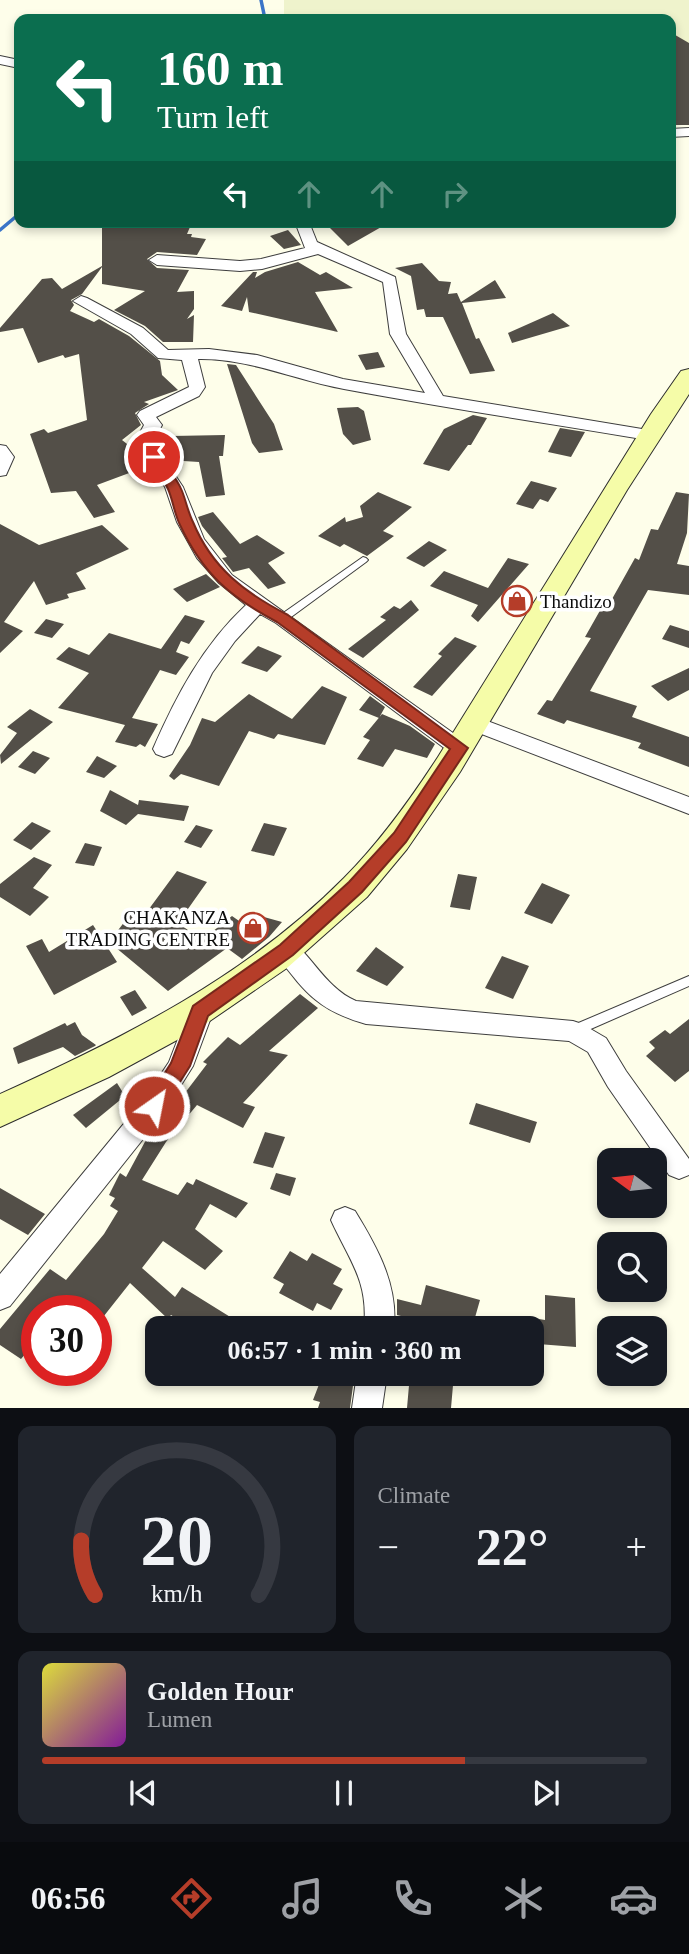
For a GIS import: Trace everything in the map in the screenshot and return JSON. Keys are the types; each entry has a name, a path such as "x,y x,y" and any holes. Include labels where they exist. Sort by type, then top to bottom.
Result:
{"main road":[{"path":"0,1111 102,1065 200,1012 287,950 356,887 400,838 467,735 648,435 689,376"}],"street":[{"path":"304,228 307,239 318,249 390,280 398,334 438,401"},
{"path":"157,260 240,266 262,264 318,249"},
{"path":"81,301 137,331 164,355 209,354 257,360 341,384 648,435"},
{"path":"188,355 197,387 146,415 153,425 144,442 175,488 186,522 197,544 225,583 467,735 689,806"},
{"path":"0,450 5,457 0,471"},
{"path":"164,748 184,701 236,623 257,605"},
{"path":"287,950 325,997 341,1008 380,1016 573,1031 597,1045 617,1079 679,1167"},
{"path":"0,1296 154,1106 180,1066 200,1012"},
{"path":"345,1220 367,1257 379,1290 379,1316"},
{"path":"367,1408 370,1386"}],"lane":[{"path":"283,618 363,561"},
{"path":"573,1031 689,981"}],"green space":[{"path":"284,0 689,0 689,69 676,69 676,14 284,14"}],"building":[{"path":"676,35 689,43 689,125 676,125"},
{"path":"102,228 190,228 187,234 192,234 191,237 206,239 197,255 157,252 147,259 157,268 189,270 177,292 194,291 194,309 187,319 194,315 193,342 163,342 145,326 114,310 145,291 102,284 102,267 82,294 71,300 74,305 70,311 94,322 99,319 129,336 160,361 162,375 178,390 144,402 149,404 135,413 141,425 122,440 141,455 148,466 97,485 115,512 94,518 76,491 51,493 30,434 44,429 48,433 87,420 79,354 65,358 63,355 38,363 23,328 0,332 0,328 42,279 52,278 62,289 102,266"},
{"path":"330,228 380,228 348,246"},
{"path":"288,230 301,245 284,249 270,236"},
{"path":"298,262 320,275 326,272 353,288 315,292 338,332 249,312 247,297 242,311 221,306 253,272 257,272 255,278 265,272"},
{"path":"422,263 439,281 451,282 448,294 457,293 461,302 495,280 506,298 462,303 476,339 479,338 495,371 470,374 443,317 426,317 424,309 417,310 411,276 395,268"},
{"path":"553,313 570,326 512,343 508,333"},
{"path":"378,352 385,367 366,370 358,355"},
{"path":"227,364 236,365 274,424 283,450 259,453 252,443"},
{"path":"358,407 364,411 371,440 353,445 343,434 337,408"},
{"path":"473,415 487,418 471,445 468,445 449,471 423,464 444,429"},
{"path":"560,428 585,432 571,457 548,452"},
{"path":"225,435 223,456 219,456 225,495 206,497 199,462 168,460 165,456 172,436"},
{"path":"531,481 557,488 548,502 540,499 533,509 516,504"},
{"path":"378,492 412,507 383,531 394,536 367,556 344,544 340,547 318,536 345,517 346,522 363,517 360,506"},
{"path":"676,492 689,494 687,533 677,564 689,566 689,595 648,590 590,691 637,706 632,717 689,737 689,767 638,748 641,743 567,720 564,724 537,714 547,700 552,701 591,638 585,637 602,607 607,608 635,558 639,560 651,529 658,530"},
{"path":"213,512 240,544 257,535 285,553 268,563 286,583 268,589 249,568 233,572 222,558 227,557 198,517"},
{"path":"0,524 39,545 102,525 129,549 76,573 86,589 67,594 69,598 46,605 34,581 4,622 23,631 0,653"},
{"path":"429,541 447,550 424,567 406,558"},
{"path":"508,558 529,564 478,622 471,616 478,605 430,586 444,571 488,588"},
{"path":"206,574 220,587 187,602 173,589"},
{"path":"411,600 419,610 363,658 348,649 386,620 380,617 394,606 400,609"},
{"path":"185,615 205,621 189,644 181,641 176,652 189,657 176,675 160,670 132,718 158,724 145,747 140,744 136,747 115,742 125,725 58,708 89,673 56,659 69,647 89,655 109,633 161,649"},
{"path":"46,619 64,624 52,638 34,633"},
{"path":"670,625 689,631 689,648 662,639"},
{"path":"455,637 477,646 432,696 413,687 442,656 438,654"},
{"path":"258,646 282,656 267,672 241,663"},
{"path":"689,668 689,690 668,701 651,686"},
{"path":"322,686 347,697 325,745 278,734 274,739 249,731 219,786 181,774 174,780 169,776 190,745 202,718 215,722 249,694 292,719"},
{"path":"370,696 385,707 379,718 359,710"},
{"path":"30,709 53,722 1,764 0,755 17,733 7,727"},
{"path":"382,714 410,726 435,744 427,758 395,749 383,767 357,759 370,740 363,737"},
{"path":"33,751 50,758 35,774 18,767"},
{"path":"97,756 117,766 104,778 86,772"},
{"path":"110,790 138,805 139,800 189,806 184,821 138,814 126,825 100,811"},
{"path":"32,822 51,831 31,850 13,840"},
{"path":"264,823 287,828 274,856 251,851"},
{"path":"196,825 213,830 201,848 184,842"},
{"path":"85,843 102,847 94,866 75,863"},
{"path":"34,857 52,865 33,888 49,897 30,916 0,897 0,884"},
{"path":"177,871 207,882 178,923 202,940 232,916 242,923 253,914 282,922 269,937 242,959 227,948 168,991 109,942 135,908 146,913"},
{"path":"458,874 477,877 470,910 450,907"},
{"path":"542,883 570,895 552,924 524,913"},
{"path":"93,925 117,962 54,995 26,946 42,939 49,952"},
{"path":"376,947 404,967 387,986 356,971"},
{"path":"502,956 529,966 513,999 485,988"},
{"path":"135,990 147,1008 132,1016 120,997"},
{"path":"300,994 318,1008 269,1051 288,1055 243,1103 255,1107 243,1128 197,1105 166,1142 142,1180 178,1195 187,1182 193,1185 196,1179 248,1203 236,1218 210,1204 195,1229 223,1251 205,1270 163,1241 142,1268 175,1297 182,1287 229,1316 165,1316 130,1283 112,1306 112,1295 28,1295 50,1269 66,1280 104,1234 118,1211 110,1206 115,1198 109,1195 120,1173 126,1177 147,1138 150,1139 207,1064 203,1062 228,1037 240,1045"},
{"path":"689,1019 689,1071 675,1082 646,1056 655,1048 649,1042 665,1030 670,1034"},
{"path":"75,1022 82,1035 95,1046 75,1056 63,1047 18,1064 13,1048 65,1023 67,1026"},
{"path":"117,1083 125,1096 86,1128 73,1115"},
{"path":"476,1103 537,1122 530,1143 469,1124"},
{"path":"265,1132 285,1137 273,1168 253,1163"},
{"path":"276,1173 296,1178 290,1196 270,1189"},
{"path":"0,1188 45,1214 28,1235 0,1219"},
{"path":"290,1251 307,1261 312,1253 342,1269 333,1284 343,1289 331,1310 317,1303 313,1311 279,1293 284,1284 273,1278"},
{"path":"426,1285 480,1300 475,1316 397,1315 397,1299 421,1305"},
{"path":"545,1295 575,1298 576,1347 544,1344"},
{"path":"21,1304 21,1359 0,1345 0,1329"},
{"path":"318,1386 353,1386 350,1408 318,1408 320,1402 313,1400"},
{"path":"409,1386 453,1386 451,1408 407,1408"}],"waterway":[{"path":"261,0 264,14"},
{"path":"0,230 14,218"}],"place":[{"name":"Thandizo","path":"517,601"},
{"name":"CHAKANZA TRADING CENTRE","path":"253,928"}],"route":[{"path":"154,457 175,488 186,522 197,544 225,583 257,605 283,618 459,748 440,781 400,838 356,887 287,950 200,1012 180,1066 154,1106"}]}
